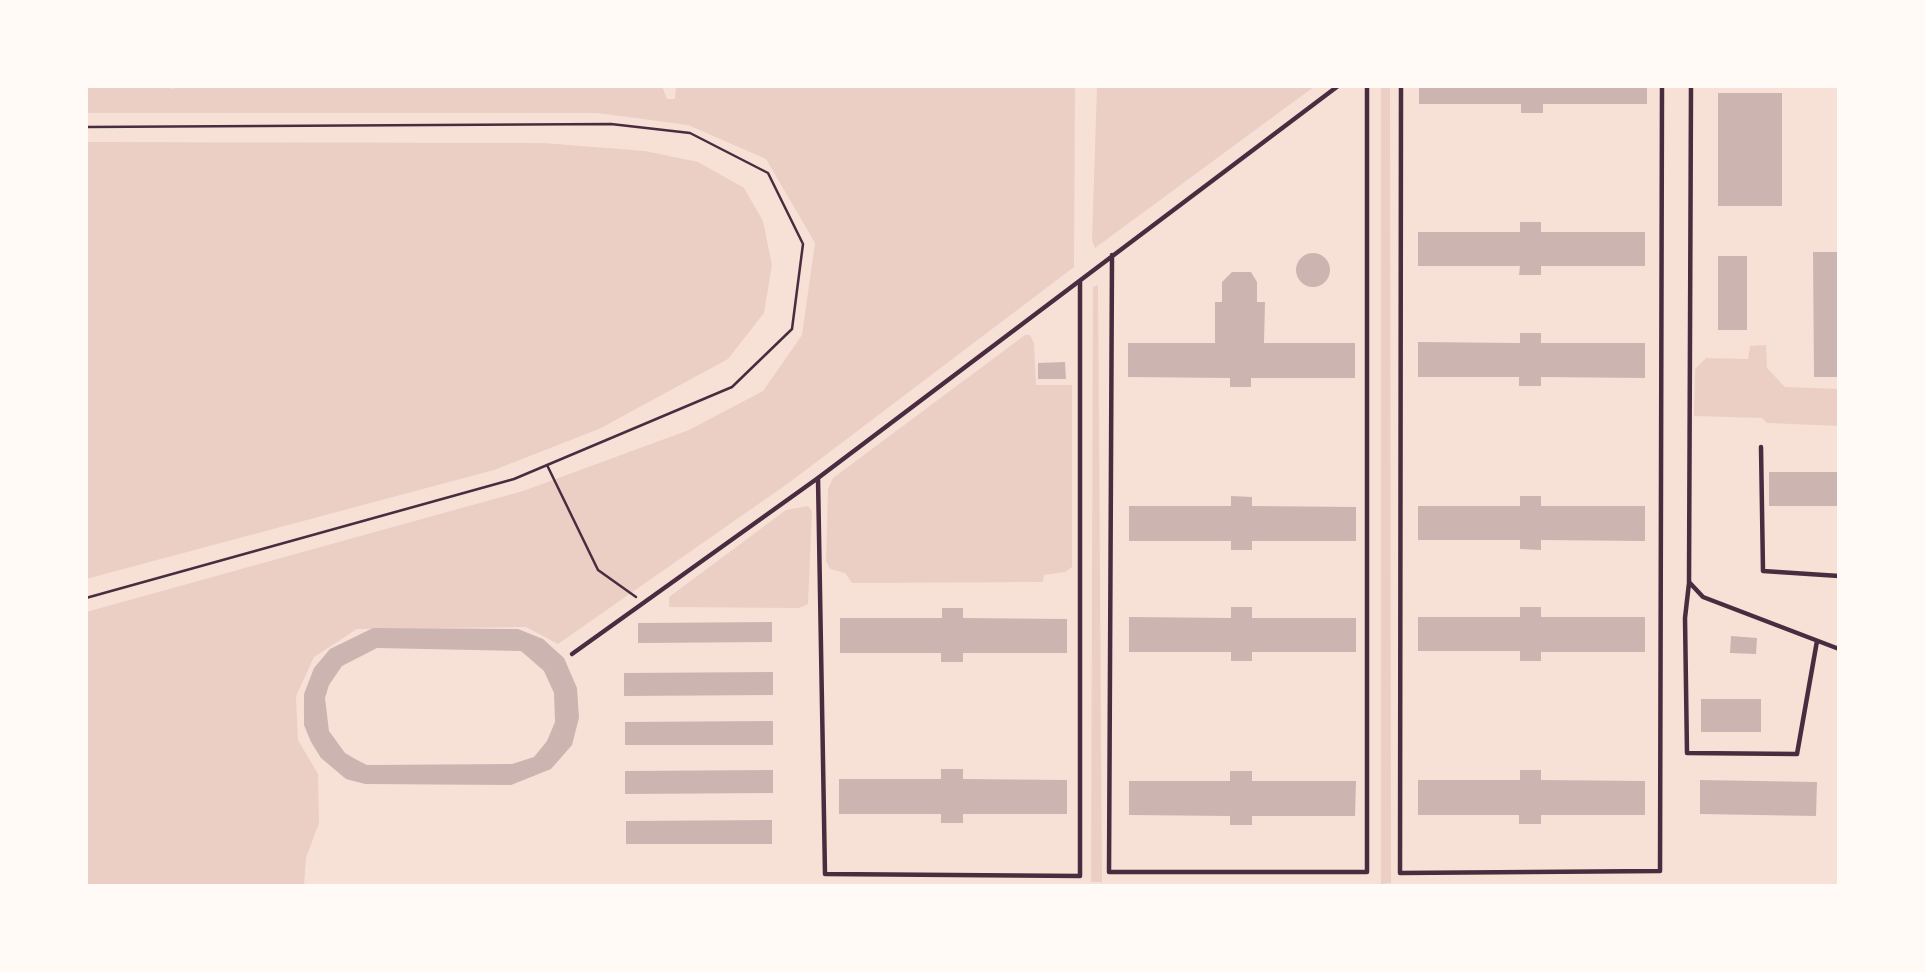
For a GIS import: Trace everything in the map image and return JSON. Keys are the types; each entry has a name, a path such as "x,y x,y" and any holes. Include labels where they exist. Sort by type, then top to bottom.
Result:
{"lane":[{"path":"572,654 818,478 1338,86"},
{"path":"1112,254 1109,872 1367,872 1367,86"},
{"path":"1401,86 1400,873 1660,871 1662,86"},
{"path":"1691,86 1689,582 1685,618 1687,753 1797,754 1817,640"},
{"path":"818,478 825,874 1080,876 1080,281"},
{"path":"1761,447 1763,571 1839,576"},
{"path":"1689,582 1703,597 1839,649"}],"path":[{"path":"86,127 611,124 690,132 768,173 803,244 792,329 732,387 514,479 86,598"},
{"path":"547,465 598,570 645,602"}],"shaded area":[{"path":"86,86 163,86 174,89 175,86 662,86 667,99 675,99 676,86 1075,86 1074,267 790,482 558,644 526,627 357,629 314,657 296,696 298,740 318,774 319,823 306,858 304,886 86,886 86,612 523,491 689,430 763,391 802,335 815,243 766,159 688,125 597,113 86,113"},
{"path":"1097,86 1315,86 1095,248 1092,240"},
{"path":"1381,86 1390,86 1391,883 1381,884"},
{"path":"86,142 543,143 645,151 698,162 744,188 763,221 772,265 764,313 728,359 599,429 494,470 86,579"},
{"path":"1098,285 1102,882 1091,882 1093,287"},
{"path":"1025,335 1030,335 1034,343 1036,385 1072,385 1072,567 1065,572 1044,575 1043,582 852,583 845,573 830,569 826,561 828,489 833,478"},
{"path":"1766,345 1767,368 1785,387 1839,389 1839,426 1767,423 1762,418 1694,416 1695,369 1706,358 1748,359 1750,346"},
{"path":"808,506 812,511 808,604 799,608 669,607 669,597 786,510"}],"building":[{"path":"1419,86 1647,86 1647,104 1543,104 1543,113 1521,113 1521,104 1419,104"},
{"path":"1718,93 1782,93 1782,206 1718,206"},
{"path":"1520,222 1541,222 1541,232 1645,232 1645,266 1541,266 1541,275 1519,275 1520,266 1418,266 1418,232 1520,232"},
{"path":"1813,252 1839,252 1839,377 1814,377"},
{"path":"1313,253 1325,258 1330,270 1325,282 1313,287 1301,282 1296,270 1301,258"},
{"path":"1718,256 1747,256 1747,330 1718,330"},
{"path":"1232,272 1251,272 1257,282 1257,302 1265,302 1264,343 1355,343 1355,378 1251,378 1251,387 1230,387 1230,378 1128,377 1128,343 1215,343 1215,302 1222,302 1222,282"},
{"path":"1520,333 1541,333 1541,343 1645,343 1645,378 1541,377 1541,386 1519,386 1519,377 1418,377 1418,342 1520,343"},
{"path":"1065,362 1066,379 1038,379 1038,363"},
{"path":"1769,472 1839,472 1839,506 1769,506"},
{"path":"1231,496 1252,497 1252,506 1356,507 1356,541 1252,541 1252,550 1231,550 1231,541 1129,541 1129,506 1231,506"},
{"path":"1520,496 1541,496 1541,506 1645,506 1645,541 1541,540 1541,550 1520,549 1520,540 1418,540 1418,506 1520,506"},
{"path":"1231,607 1252,607 1252,618 1356,618 1356,652 1252,652 1252,661 1231,661 1231,652 1129,652 1129,617 1231,618"},
{"path":"1520,607 1541,607 1541,617 1645,617 1645,652 1541,652 1541,661 1520,661 1520,651 1418,651 1418,617 1520,617"},
{"path":"942,608 963,608 963,618 1067,619 1067,653 963,653 963,662 941,662 941,653 840,653 840,618 942,618"},
{"path":"772,622 772,642 638,643 638,623"},
{"path":"373,628 518,629 543,639 564,658 577,688 579,718 572,745 551,769 511,785 365,784 346,779 321,758 304,725 304,694 314,668 330,649","holes":["377,648 521,651 544,671 554,693 555,722 547,741 534,757 512,764 367,765 345,753 329,731 325,698 329,685 342,666"]},
{"path":"1731,636 1757,638 1756,654 1730,653"},
{"path":"773,672 773,695 624,696 624,673"},
{"path":"1701,699 1761,699 1761,732 1701,732"},
{"path":"773,721 773,745 625,745 625,722"},
{"path":"941,769 963,769 963,779 1067,780 1067,814 963,814 963,823 941,823 941,814 839,814 839,779 941,779"},
{"path":"773,770 773,793 625,794 625,771"},
{"path":"1520,770 1541,770 1541,780 1645,781 1645,815 1541,815 1541,824 1519,824 1519,815 1418,815 1418,780 1520,780"},
{"path":"1230,771 1252,771 1252,781 1356,781 1355,816 1252,816 1252,825 1230,825 1230,816 1129,815 1129,781 1230,781"},
{"path":"1700,780 1817,782 1816,816 1700,814"},
{"path":"772,820 772,844 626,844 626,821"}]}
